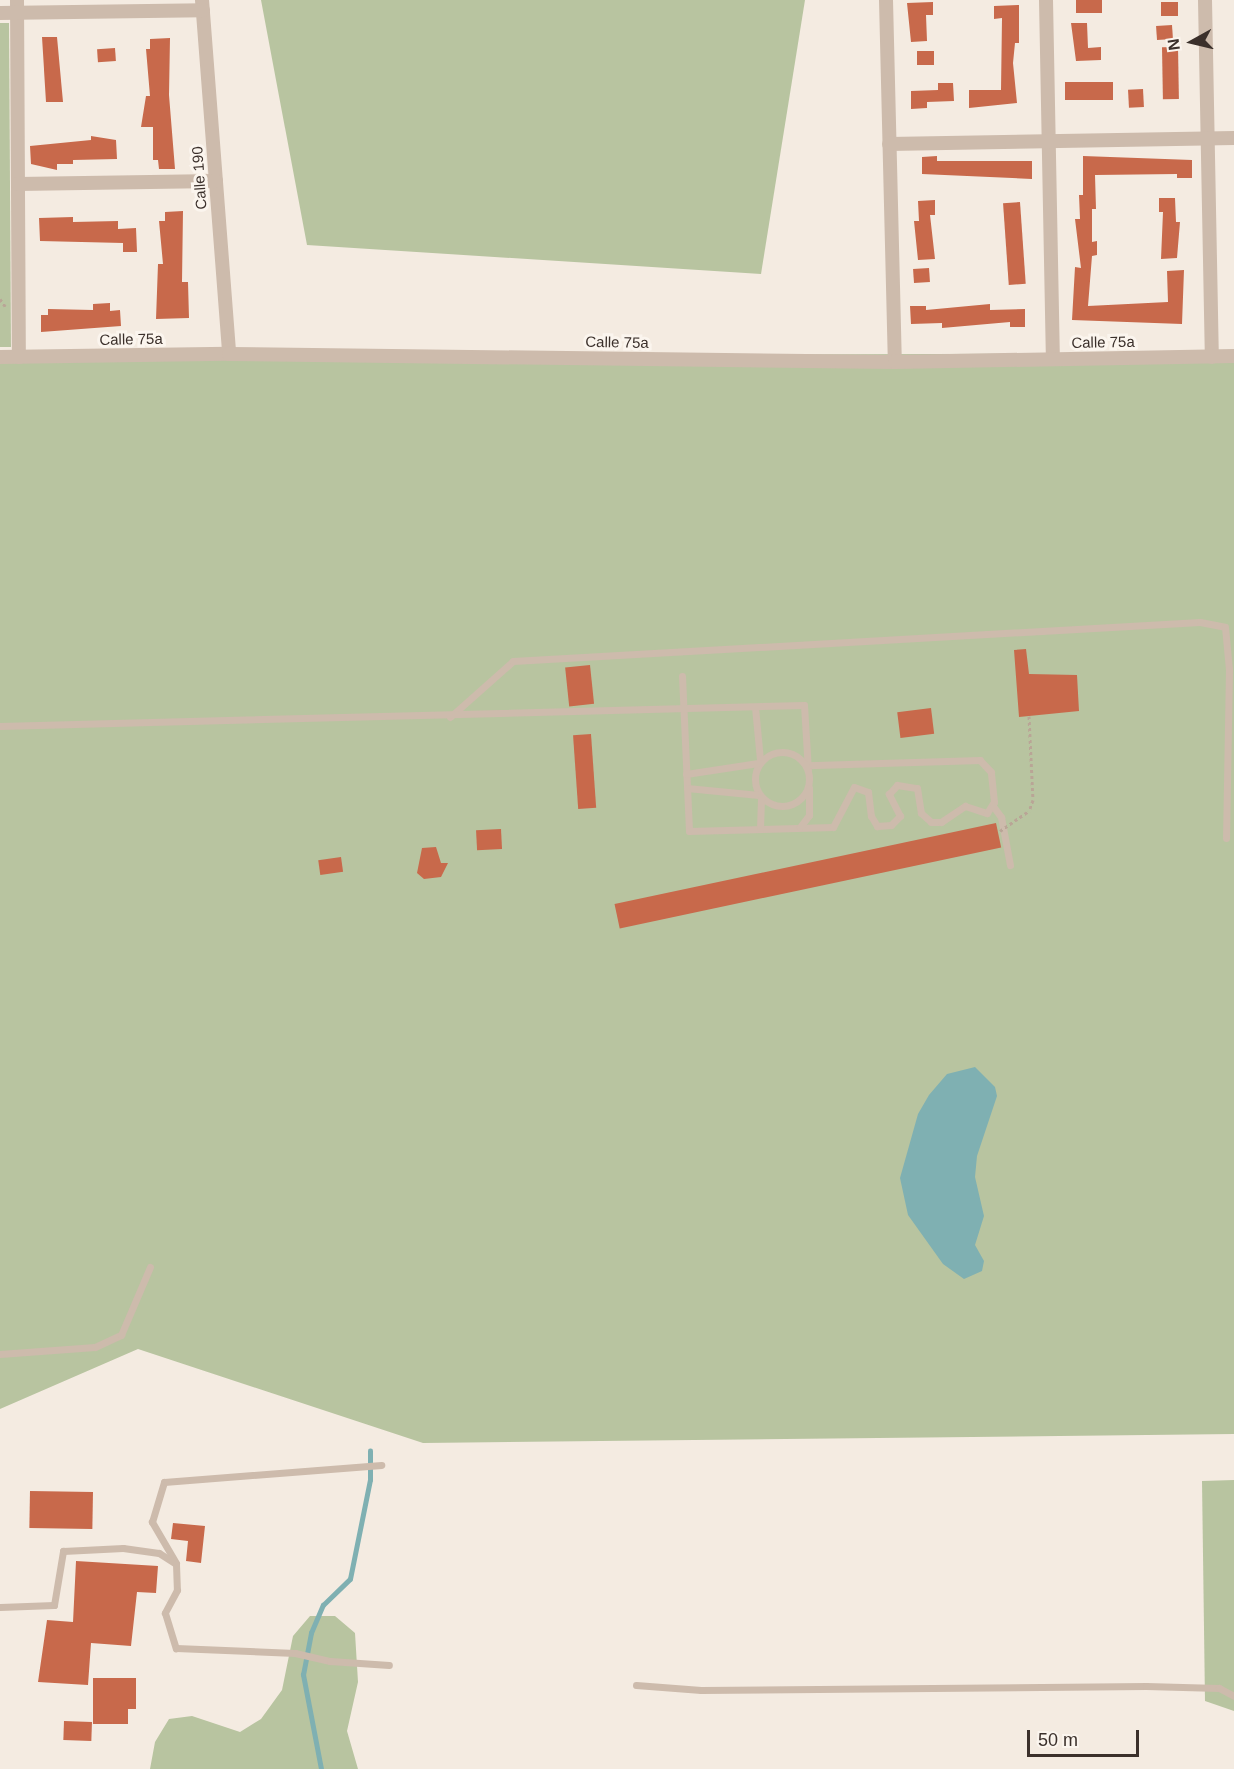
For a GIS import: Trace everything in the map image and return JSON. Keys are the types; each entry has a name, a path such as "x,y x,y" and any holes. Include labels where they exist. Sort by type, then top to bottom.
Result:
{"street":[{"path":"886,0 895,362"},
{"path":"1046,0 1053,359"},
{"path":"1205,0 1212,357"},
{"path":"0,13 17,7 202,5"},
{"name":"Calle 190","path":"202,5 229,354"},
{"path":"17,7 19,357"},
{"path":"889,144 1234,138"},
{"path":"18,184 216,181"},
{"name":"Calle 75a","path":"0,357 229,354 895,362 1234,356"}],"lane":[{"path":"450,717 513,661 1200,622 1225,627 1229,669 1227,838"},
{"path":"682,675 689,831 800,828 838,823 846,796 854,787 868,792 870,816 878,826 891,825 900,816 890,794 897,785 917,788 921,813 931,822 941,822 960,807 981,813 993,806"},
{"path":"0,726 450,717 804,705 809,815 800,828"},
{"path":"755,707 759,762 754,782 760,796 760,828"},
{"path":"686,774 759,762 779,751 799,756 808,767"},
{"path":"808,767 980,760 992,772 993,806 1001,817 1010,866"},
{"path":"687,788 760,796 787,806 805,794 809,782"},
{"path":"0,1354 95,1347 121,1335 150,1267"},
{"path":"381,1465 164,1482 152,1522 177,1564 177,1590 165,1613 176,1648 301,1654 315,1658 389,1665"},
{"path":"0,1607 54,1605 63,1551 123,1548 159,1553 177,1564"},
{"path":"636,1685 701,1690 1146,1686 1219,1688 1234,1696"}],"path":[{"path":"1000,831 1029,811 1033,800 1029,716"}],"green space":[{"path":"261,0 805,0 761,274 307,245"},
{"path":"0,23 9,23 11,347 0,347"},
{"path":"1234,353 1234,1434 423,1443 138,1349 0,1409 0,357"},
{"path":"1234,1480 1234,1711 1205,1701 1202,1481"},
{"path":"310,1616 335,1616 355,1633 358,1682 347,1731 358,1769 150,1769 155,1742 169,1719 192,1716 240,1732 261,1719 282,1690 293,1636"}],"water":[{"path":"975,1067 995,1087 997,1096 977,1156 975,1177 984,1216 975,1245 984,1261 982,1271 964,1279 943,1264 908,1215 900,1178 918,1114 929,1095 947,1074"}],"building":[{"path":"1076,0 1102,0 1102,13 1076,13"},
{"path":"933,2 933,15 926,15 927,41 911,42 907,3"},
{"path":"1161,2 1178,2 1178,16 1161,16"},
{"path":"1019,5 1019,43 1015,43 1013,63 1017,103 969,108 969,90 1001,90 1002,18 994,19 994,6"},
{"path":"1071,23 1087,23 1088,48 1101,47 1101,60 1076,61"},
{"path":"1172,25 1173,39 1157,40 1156,26"},
{"path":"42,37 57,37 63,102 46,102"},
{"path":"170,38 169,95 175,169 159,169 158,160 153,160 153,127 141,127 146,96 150,96 146,49 150,49 150,39"},
{"path":"1162,47 1178,47 1179,99 1163,99"},
{"path":"115,48 116,61 98,62 97,49"},
{"path":"917,51 934,51 934,65 917,65"},
{"path":"1065,82 1113,82 1113,100 1065,100"},
{"path":"938,83 953,83 954,101 927,102 927,108 911,109 911,91 938,90"},
{"path":"1143,89 1144,107 1129,108 1128,90"},
{"path":"91,136 116,140 117,159 73,160 73,164 57,164 57,170 31,164 30,146 91,140"},
{"path":"937,156 937,161 1032,161 1032,179 922,174 922,157"},
{"path":"1083,156 1192,160 1192,178 1177,178 1177,174 1095,175 1096,209 1092,209 1092,242 1097,241 1097,255 1092,256 1088,306 1168,302 1167,271 1184,270 1182,324 1072,320 1075,267 1081,268 1075,219 1080,219 1079,195 1083,195"},
{"path":"1159,198 1175,198 1176,222 1180,222 1177,258 1161,259 1163,212 1159,212"},
{"path":"935,200 935,215 930,215 935,259 918,260 914,221 919,221 918,201"},
{"path":"1020,202 1026,284 1009,285 1003,203"},
{"path":"183,211 182,282 188,282 189,318 156,319 158,264 163,264 159,221 165,221 165,212"},
{"path":"73,217 73,222 118,221 118,229 136,228 137,252 123,252 123,243 40,241 39,218"},
{"path":"929,268 930,282 914,283 913,269"},
{"path":"110,303 110,311 120,310 121,326 41,332 41,315 48,315 48,309 93,310 93,304"},
{"path":"990,304 990,310 1025,309 1025,327 1010,327 1010,322 942,328 942,323 911,324 910,306 926,306 926,310"},
{"path":"1026,649 1029,674 1077,675 1079,711 1019,717 1014,650"},
{"path":"590,665 594,704 569,706 565,668"},
{"path":"931,708 934,734 900,738 897,712"},
{"path":"591,734 596,808 578,809 573,735"},
{"path":"996,823 1001,847 620,929 615,904"},
{"path":"501,829 502,849 477,850 476,830"},
{"path":"436,847 441,863 448,863 441,877 424,879 417,873 422,848"},
{"path":"341,857 343,872 320,875 318,860"},
{"path":"30,1491 93,1492 92,1529 29,1528"},
{"path":"173,1523 205,1526 201,1563 186,1561 188,1541 171,1539"},
{"path":"76,1561 158,1566 156,1593 137,1592 131,1646 91,1643 88,1685 38,1682 47,1620 73,1622"},
{"path":"93,1678 136,1678 136,1709 128,1709 128,1724 93,1724"},
{"path":"64,1721 92,1722 91,1741 63,1740"}],"waterway":[{"path":"321,1769 303,1675 311,1633 323,1605 350,1579 370,1480 370,1451"}]}
